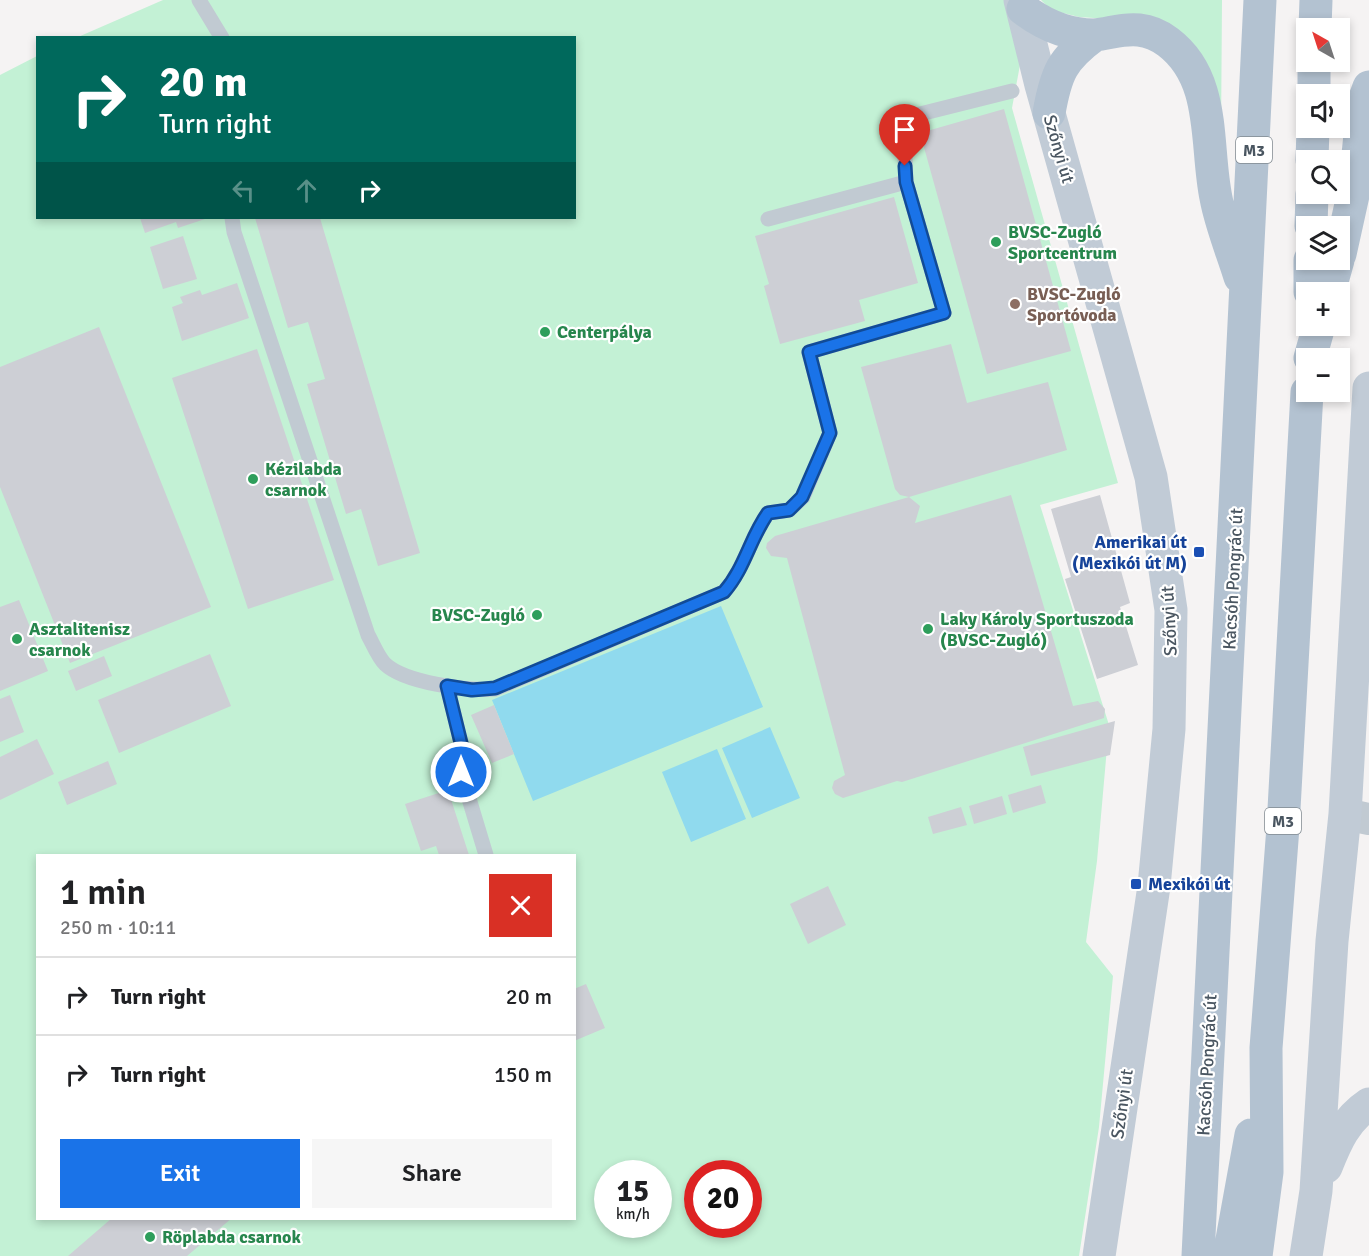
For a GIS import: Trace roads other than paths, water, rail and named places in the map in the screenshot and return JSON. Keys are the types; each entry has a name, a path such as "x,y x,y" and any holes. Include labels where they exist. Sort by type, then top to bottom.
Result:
{"main road":[{"name":"Kacsóh Pongrác út","path":"1202,1159 1220,864 1260,0"},
{"path":"1315,18 1316,0"},
{"path":"1022,4 1040,23 1065,32 1095,35"},
{"path":"1049,113 1055,79 1065,61 1076,49 1095,35 1116,29 1141,30 1161,37 1178,50 1194,71 1204,100 1216,198 1247,299"},
{"path":"1348,216 1355,186 1363,103 1369,87"},
{"name":"M3","path":"1266,1048 1283,827 1306,402"},
{"path":"1229,1256 1266,1048"},
{"path":"1256,1256 1267,1172 1266,1048"},
{"path":"1180,1256 1202,1159"},
{"path":"1198,1256 1202,1159"}],"street":[{"name":"Szőnyi út","path":"1022,4 1049,113 1151,477 1171,610 1169,729 1154,886 1099,1256"},
{"path":"1306,1256 1316,1191 1332,940 1357,817 1369,388"},
{"path":"1316,1191 1338,1136 1350,1120 1369,1104"}],"lane":[{"path":"199,0 221,36"},
{"path":"232,219 234,232 368,635 385,664 415,679 472,690 495,688 724,592 738,576 756,530 768,513 789,510 802,497 830,433 809,352 944,313 906,182 904,134 920,114 1012,91"},
{"path":"768,219 906,182"},
{"path":"447,686 462,747 461,772 486,854"}],"water":[{"path":"721,606 763,707 533,801 492,700"},
{"path":"770,727 800,798 752,818 722,748"},
{"path":"717,749 746,819 691,842 662,772"}],"place":[{"name":"BVSC-Zugló Sportcentrum","path":"996,242"},
{"name":"BVSC-Zugló Sportóvoda","path":"1015,304"},
{"name":"Centerpálya","path":"545,332"},
{"name":"Kézilabda csarnok","path":"253,479"},
{"name":"Amerikai út (Mexikói út M)","path":"1199,552"},
{"name":"BVSC-Zugló","path":"537,615"},
{"name":"Laky Károly Sportuszoda (BVSC-Zugló)","path":"928,629"},
{"name":"Asztalitenisz csarnok","path":"17,639"},
{"name":"Mexikói út","path":"1136,884"},
{"name":"Röplabda csarnok","path":"150,1237"}]}
